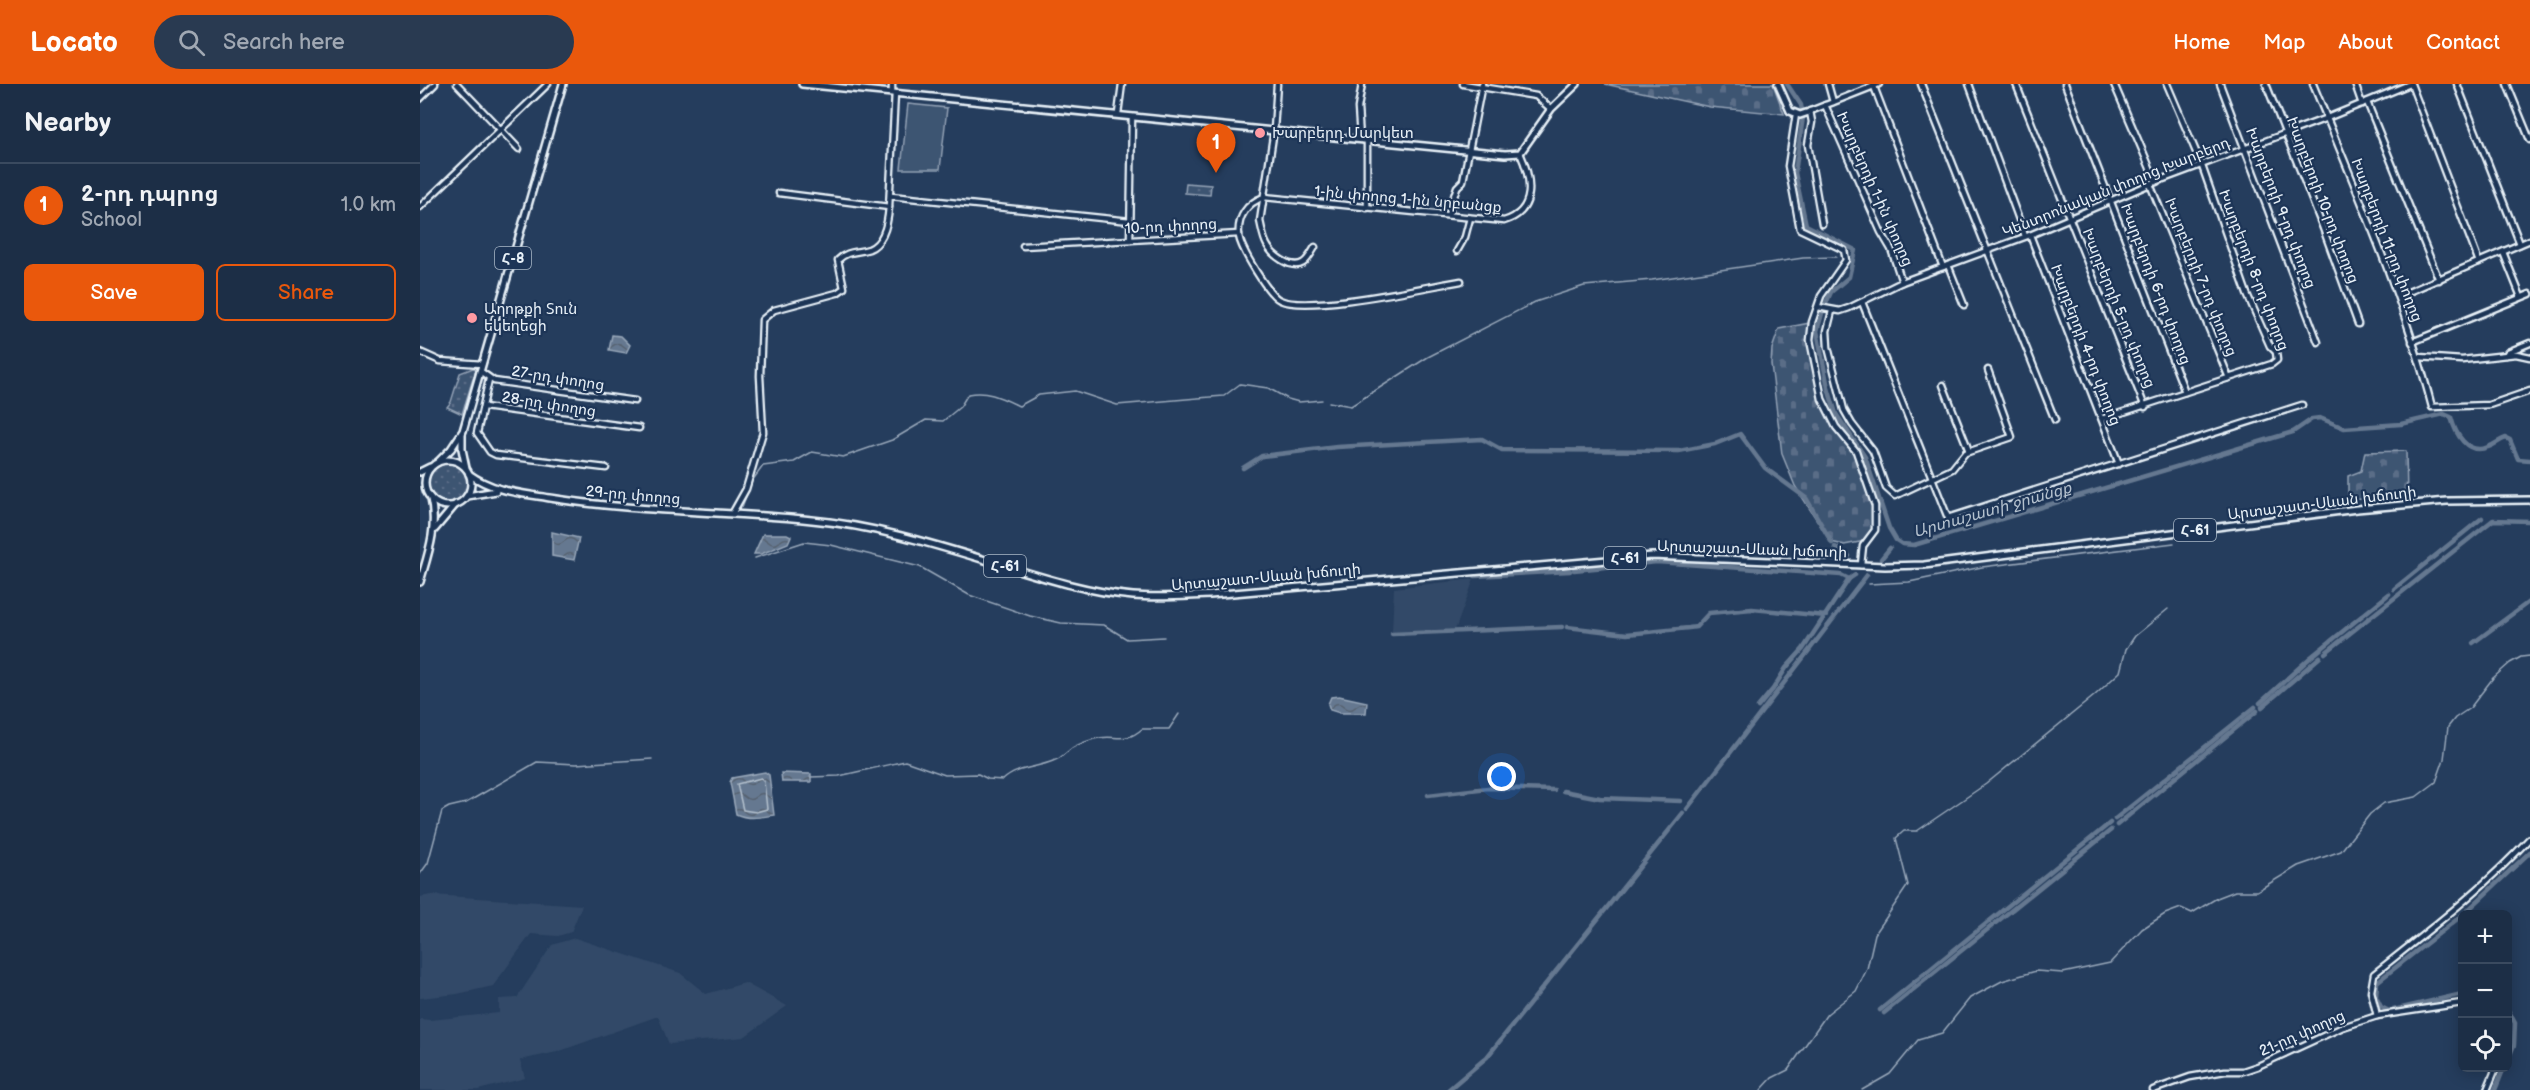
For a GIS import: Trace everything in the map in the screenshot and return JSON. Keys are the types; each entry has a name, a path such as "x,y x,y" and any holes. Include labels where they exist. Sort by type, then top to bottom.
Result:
{"main road":[{"name":"Հ-8","path":"438,462 451,449 462,431 563,84"},
{"path":"802,84 1505,154 1520,153 1551,109 1577,84"},
{"path":"1778,84 1790,111 1803,113"},
{"name":"Հ-8","path":"462,431 462,449 467,471"},
{"path":"420,472 438,462 454,461 467,471 470,487 466,496 456,504 433,533"},
{"path":"420,582 433,533 434,512 426,477 432,467"},
{"name":"29-րդ փողոց","path":"467,471 486,486 500,490 618,507 764,516"},
{"path":"420,487 444,505 456,504"},
{"name":"29-րդ փողոց","path":"466,496 500,490"},
{"name":"Արտաշատ-Սևան խճուղի","path":"764,516 856,526 904,536 1079,587 1116,594 1155,597 1210,595 1652,556 1861,565 1924,565 2395,505 2492,499 2530,500"}],"street":[{"path":"420,99 435,84"},
{"path":"458,84 519,149"},
{"path":"420,207 548,84"},
{"path":"732,514 746,489 763,432 760,376 762,320 774,310 837,293 844,288 838,260 844,254 868,249 877,244 885,228 891,196 892,84"},
{"path":"1118,114 1122,84"},
{"path":"1277,84 1274,130 1260,221 1263,234 1267,246 1276,256 1290,264 1297,265 1304,262 1315,247"},
{"path":"1362,84 1358,108 1364,139 1367,208"},
{"path":"1463,84 1482,85 1536,96 1551,109"},
{"name":"Խարբերդի 1-ին փողոց","path":"1828,84 1833,102"},
{"path":"1921,84 2055,420"},
{"name":"Խարբերդի 4-րդ փողոց","path":"1969,84 2119,464"},
{"name":"Խարբերդի 5-րդ փողոց","path":"2016,84 2145,407"},
{"name":"Խարբերդի 6-րդ փողոց","path":"2065,84 2185,392"},
{"name":"Խարբերդի 7-րդ փողոց","path":"2114,84 2229,378"},
{"name":"Խարբերդի 8-րդ փողոց","path":"2102,419 2145,407 2272,364 2277,360 2276,352 2270,346 2247,294 2202,166 2167,84"},
{"name":"Խարբերդի 9-րդ փողոց","path":"2220,84 2318,342"},
{"name":"Խարբերդի 10-րդ փողոց","path":"2266,84 2324,228 2358,324"},
{"name":"Խարբերդի 11-րդ փողոց","path":"2313,84 2399,296 2432,407 2489,405 2530,391"},
{"path":"2355,84 2439,280"},
{"path":"2410,84 2479,262"},
{"name":"Կենտրոնական փողոց Խարբերդ","path":"1832,311 1840,311 1902,282 2028,236 2153,183 2327,118 2410,84"},
{"path":"2457,84 2520,244"},
{"path":"2507,84 2530,140"},
{"path":"1448,215 1457,187 1463,181 1482,85"},
{"path":"1803,113 1876,85 1946,266 1964,305"},
{"name":"Խարբերդի 1-ին փողոց","path":"1825,105 1881,232 1891,249 1902,282"},
{"path":"1803,113 1812,122 1808,145 1822,224"},
{"path":"1803,113 1788,166 1800,229 1844,250 1846,260 1821,296 1812,322 1810,340 1822,399 1836,427 1856,451 1875,506 1875,530 1863,546 1861,565"},
{"path":"1130,240 1132,117"},
{"name":"1-ին փողոց 1-ին նրբանցք","path":"1264,197 1504,221 1516,217 1526,207 1529,185 1526,167 1520,153"},
{"path":"779,193 889,207"},
{"name":"10-րդ փողոց","path":"891,196 1130,221"},
{"path":"1239,234 1247,207 1264,197"},
{"path":"1457,251 1465,237 1470,218"},
{"name":"10-րդ փողոց","path":"1023,246 1239,234 1242,247 1271,293 1278,300 1289,303 1347,300 1461,281"},
{"path":"2399,296 2530,240"},
{"path":"2503,252 2521,297"},
{"path":"2412,342 2530,294"},
{"path":"1862,302 1948,518 2302,405"},
{"path":"1818,307 1832,311 1827,331 1828,347 1838,392 1852,424 1873,451 1886,488 1895,496 1952,469 1965,453 2012,437 1988,370"},
{"path":"2506,355 2530,343"},
{"path":"420,352 440,361 482,364"},
{"path":"2419,357 2462,360 2516,354 2530,357"},
{"name":"27-րդ փողոց","path":"480,372 489,379 635,401"},
{"name":"28-րդ փողոց","path":"489,379 484,407 639,428"},
{"path":"1944,385 1969,451"},
{"name":"29-րդ փողոց","path":"484,407 477,425 477,433 490,452 496,455 606,468"},
{"path":"2377,1016 2371,991 2374,974 2467,900 2504,867 2530,838"},
{"name":"21-րդ փողոց","path":"2153,1090 2190,1077 2225,1071 2243,1071 2343,1027 2377,1016 2458,1004"},
{"path":"2487,1090 2494,1072"}],"shaded area":[{"path":"1474,579 1455,630 1392,632 1394,588"},
{"path":"432,895 582,905 571,932 558,936 531,934 493,986 457,994 420,998 420,897"},
{"path":"575,938 680,973 706,994 745,983 787,1006 744,1037 669,1044 658,1016 557,1052 520,1060 525,1078 478,1090 420,1090 420,1019 499,1013 499,999 517,998 552,945"}],"green space":[{"path":"1605,84 1773,84 1784,114 1710,107"},
{"path":"908,104 947,108 940,169 901,169"},
{"path":"1186,183 1211,185 1210,195 1185,193"},
{"path":"1810,323 1820,391 1834,426 1857,450 1871,495 1875,527 1865,541 1844,545 1831,542 1795,486 1782,454 1771,364 1772,349 1779,329"},
{"path":"476,369 462,414 447,407 451,402 460,373"},
{"path":"2406,451 2407,496 2348,500 2348,476 2361,471 2365,452"},
{"path":"448,464 462,469 467,483 462,497 448,502 434,497 429,483 434,469"}],"water":[{"path":"612,335 621,336 630,345 626,353 609,350"},
{"path":"552,532 579,538 574,560 552,556"},
{"path":"763,534 791,536 788,543 761,554 754,554"},
{"path":"1339,696 1367,702 1366,713 1340,713 1330,710 1328,704 1331,697"},
{"path":"765,772 769,775 774,815 750,817 736,814 730,782 732,778"},
{"path":"781,773 811,774 811,782 782,782"}],"waterway":[{"name":"Արտաշատի ջրանցք","path":"1787,84 1801,105 1803,117 1795,173 1806,225 1855,250 1849,277 1831,292 1817,331 1828,388 1836,414 1865,457 1889,528 1896,540 1902,544 1914,545 2293,432 2312,419 2320,418 2344,428 2401,424 2444,414 2451,417 2459,436 2468,446 2481,449 2506,438 2510,440 2518,459 2530,460"},
{"path":"1329,402 1351,406 1428,357 1535,302 1584,286 1652,280 1803,258 1836,257"},
{"path":"742,507 752,481 763,466 794,462 812,452 843,457 892,440 926,420 943,421 960,407 968,394 988,394 1019,406 1039,395 1075,391 1117,405 1224,396 1240,384 1268,388 1299,402 1322,400"},
{"path":"1243,468 1262,456 1337,447 1482,439 1502,450 1679,451 1715,444 1740,434 1765,468 1806,498 1832,543"},
{"path":"2394,589 2482,518"},
{"path":"2325,653 2493,520 2530,521"},
{"path":"755,558 804,542 831,545 920,567 969,595 1030,616 1061,623 1104,625 1127,639 1164,637"},
{"path":"1869,584 1909,582 1982,567 2174,543"},
{"path":"1835,547 1849,556"},
{"path":"1881,559 1890,548"},
{"path":"1574,570 1657,562 1841,575 1849,579"},
{"path":"1475,576 1570,571"},
{"path":"1758,707 1803,649 1849,579 1855,575"},
{"path":"1687,809 1867,575"},
{"path":"2260,703 2311,657 2389,594"},
{"path":"2473,643 2530,601"},
{"path":"1567,627 1627,634 1689,628 1696,627 1709,613 1752,609 1826,616"},
{"path":"1761,1090 1772,1078 1788,1070 1827,1014 1856,991 1867,969 1875,934 1908,885 1896,838 1904,831 1917,831 1986,784 2094,696 2120,672 2126,649 2135,636 2168,609"},
{"path":"1392,634 1562,627"},
{"path":"1862,1090 1890,1074 1918,1040 1942,1033 1970,998 2002,981 2036,971 2063,973 2110,963 2142,929 2165,914 2181,908 2192,913 2217,898 2235,891 2257,891 2298,866 2341,851 2370,814 2384,803 2416,797 2436,782 2444,759 2448,727 2455,718 2470,708 2493,678 2510,663 2521,657 2530,656"},
{"path":"2262,707 2320,657"},
{"path":"2115,819 2255,707"},
{"path":"2117,825 2257,711"},
{"path":"810,777 839,776 905,761 945,775 978,774 988,779 1003,780 1020,770 1056,760 1072,748 1091,740 1124,738 1142,729 1169,729 1179,714"},
{"path":"420,874 428,863 442,811 466,803 537,762 576,764 652,759"},
{"path":"1428,795 1488,788 1554,790"},
{"path":"1563,791 1600,798 1681,801"},
{"path":"1448,1090 1487,1057 1683,813"},
{"path":"1880,1010 2110,823"},
{"path":"1884,1013 2111,830"},
{"name":"Արտաշատի ջրանցք","path":"2458,995 2389,1011 2381,1007 2376,997 2377,982 2465,913 2530,852"},
{"name":"Արտաշատի ջրանցք","path":"2512,1017 2515,1023 2512,1050"},
{"name":"Արտաշատի ջրանցք","path":"2495,1090 2502,1072"}],"place":[{"name":"Խարբերդ Մարկետ","path":"1260,133"},
{"name":"2-րդ դպրոց","path":"1216,173"},
{"name":"Աղոթքի Տուն եկեղեցի","path":"472,318"}]}
